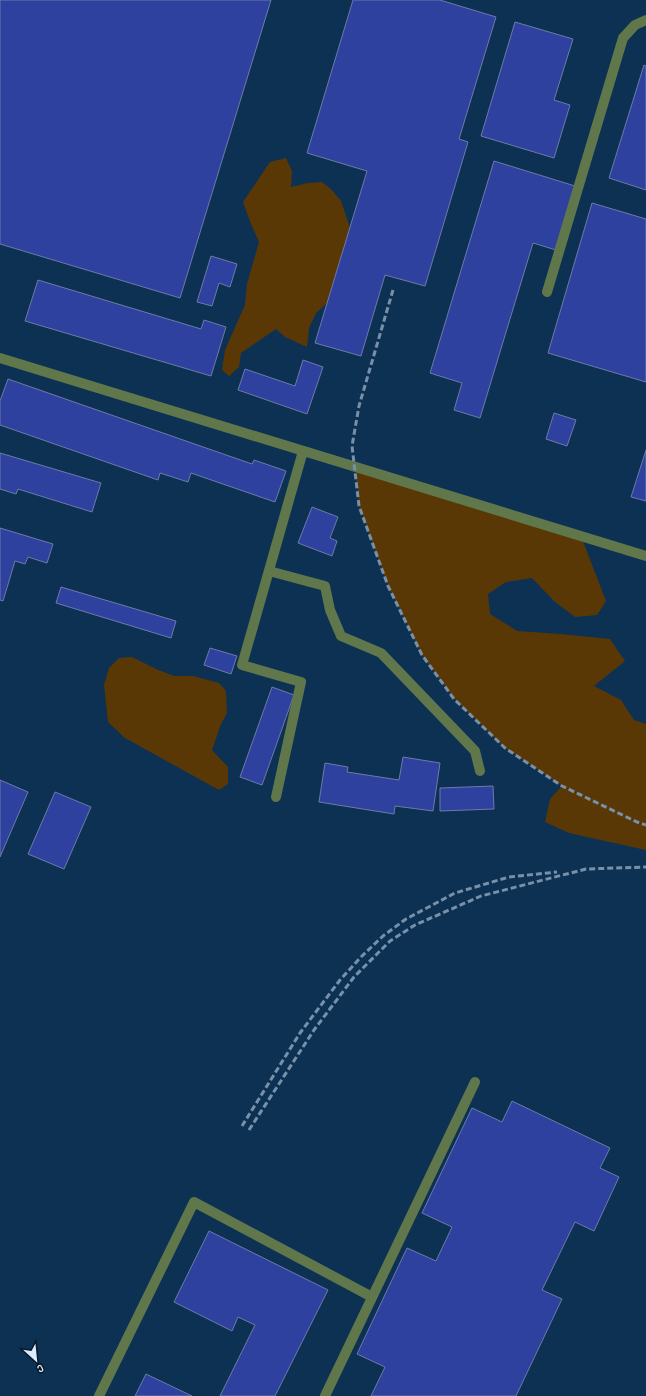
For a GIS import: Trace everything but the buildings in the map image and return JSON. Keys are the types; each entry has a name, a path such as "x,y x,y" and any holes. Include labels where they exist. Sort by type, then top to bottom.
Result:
{"lane":[{"path":"547,292 623,38 635,25 646,20"},
{"path":"0,358 646,556"},
{"path":"276,797 301,682 242,665 303,451"},
{"path":"269,571 325,586 330,610 341,636 381,653 475,751 480,771"},
{"path":"325,1396 475,1082"},
{"path":"99,1396 194,1202 372,1297"}],"shaded area":[{"path":"286,158 292,171 291,187 308,183 322,182 331,189 341,201 350,228 327,303 316,313 309,328 307,347 285,337 276,329 241,353 239,367 229,376 222,370 225,350 245,305 247,284 259,242 243,202 270,162"},
{"path":"355,467 581,536 606,601 597,615 575,617 554,601 532,578 506,582 488,594 490,614 517,631 610,639 625,661 594,686 621,700 634,720 646,724 646,850 569,833 545,822 550,799 562,786 505,748 454,699 422,655 388,586 359,506"},
{"path":"132,657 174,676 193,676 219,683 226,691 227,713 221,724 212,750 228,767 228,784 219,790 125,738 108,722 104,685 109,668 119,658"}],"railway":[{"path":"393,290 359,406 352,446 359,506 388,586 422,655 454,699 505,748 562,786 646,825"},
{"path":"249,1130 314,1030 354,977 390,941 415,925 481,896 586,869 646,867"},
{"path":"242,1126 300,1033 340,980 383,936 406,919 455,893 509,877 557,872"}]}
